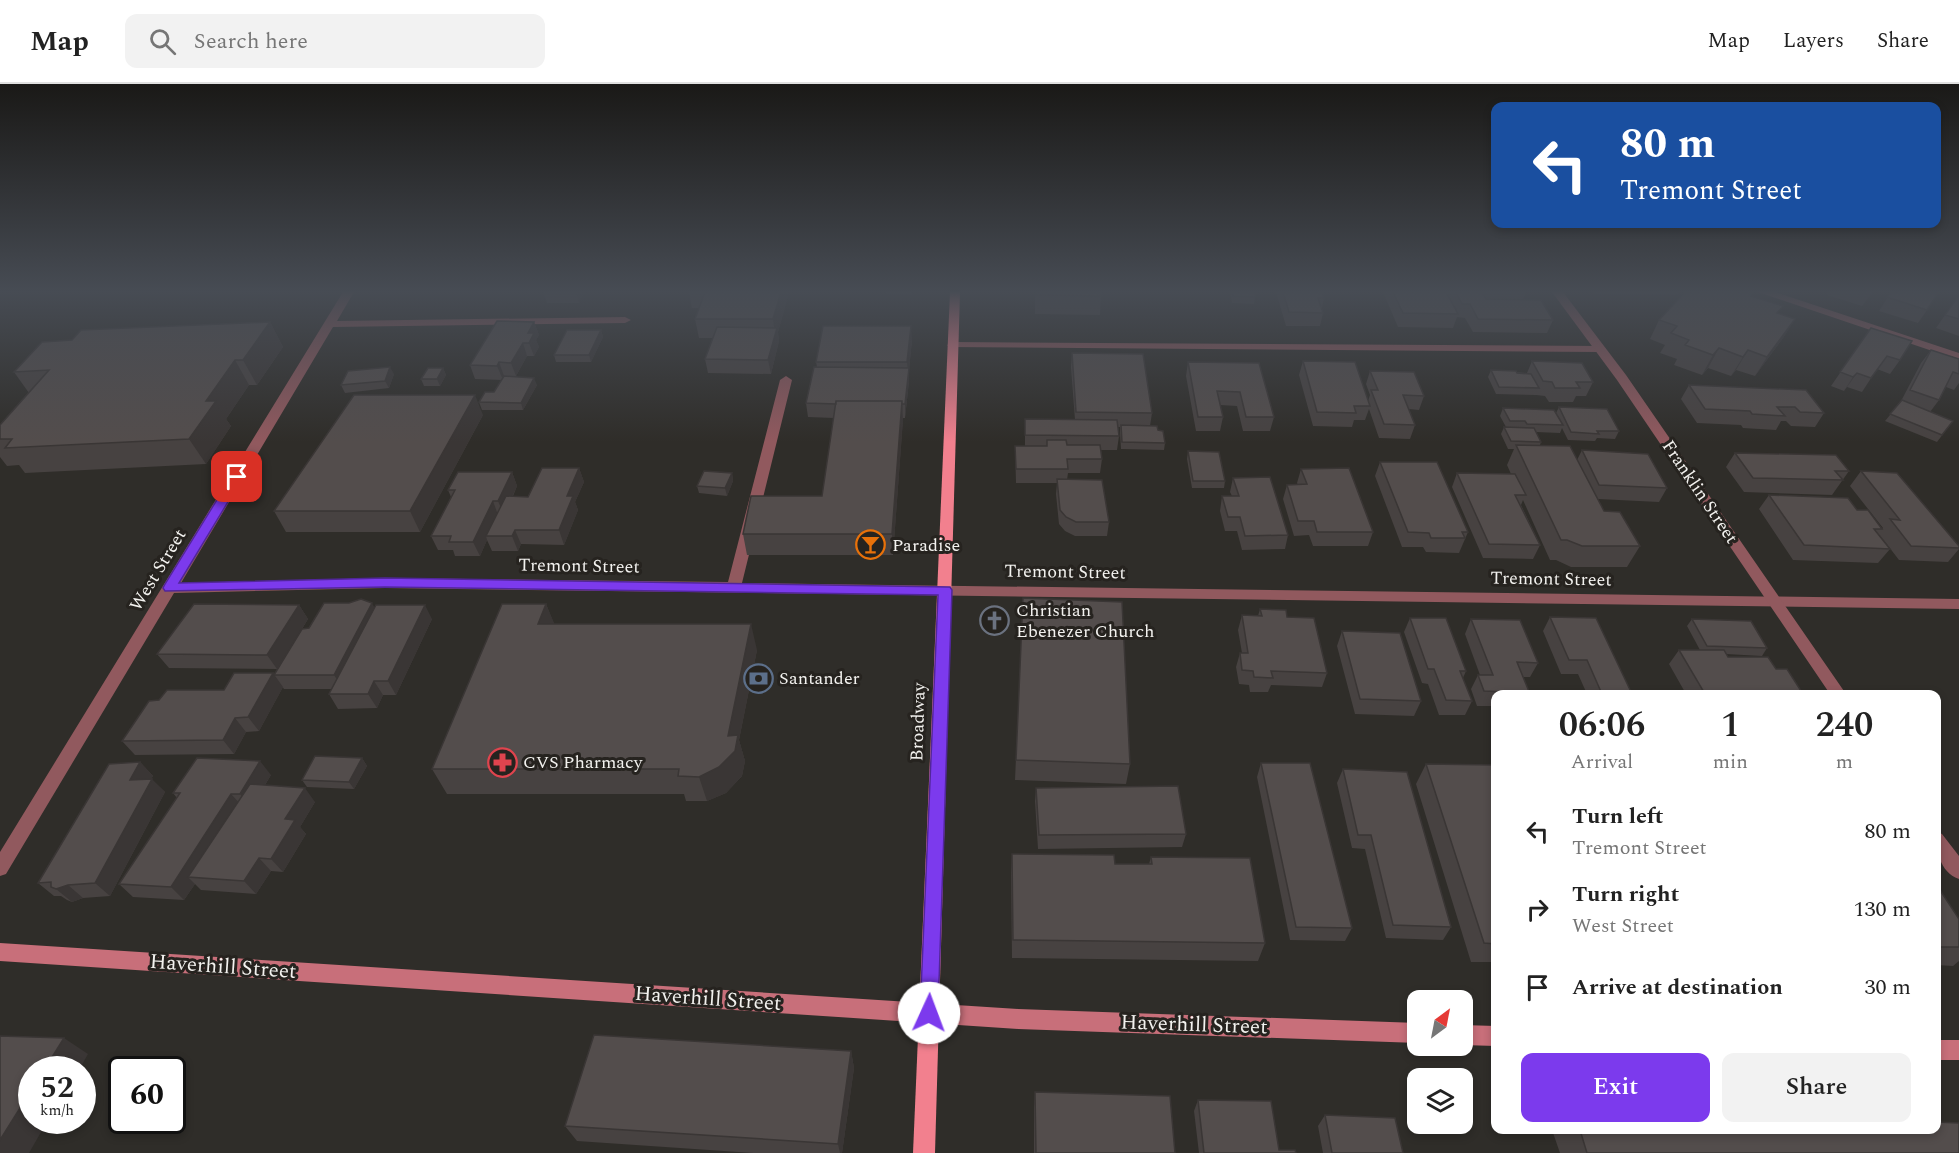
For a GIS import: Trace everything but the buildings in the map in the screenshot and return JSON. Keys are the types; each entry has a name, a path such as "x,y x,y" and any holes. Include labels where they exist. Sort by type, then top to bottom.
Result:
{"main road":[{"name":"Broadway","path":"924,1153 953,342"},
{"name":"Haverhill Street","path":"0,952 929,1013 1407,1033"},
{"path":"1473,1035 1491,1036"},
{"path":"1941,1050 1959,1050"}],"street":[{"name":"West Street","path":"0,868 319,342"},
{"name":"Franklin Street","path":"1595,342 1835,690"},
{"path":"1913,342 1959,357"},
{"path":"953,345 1600,349"},
{"path":"734,587 786,380"},
{"name":"Tremont Street","path":"170,588 385,583 1959,604"},
{"path":"1941,846 1959,871"}],"place":[{"name":"Paradise","path":"871,545"},
{"name":"Christian Ebenezer Church","path":"995,620"},
{"name":"Santander","path":"758,678"},
{"name":"CVS Pharmacy","path":"502,762"}],"route":[{"path":"237,477 170,588 385,583 945,590 929,1013"}]}
